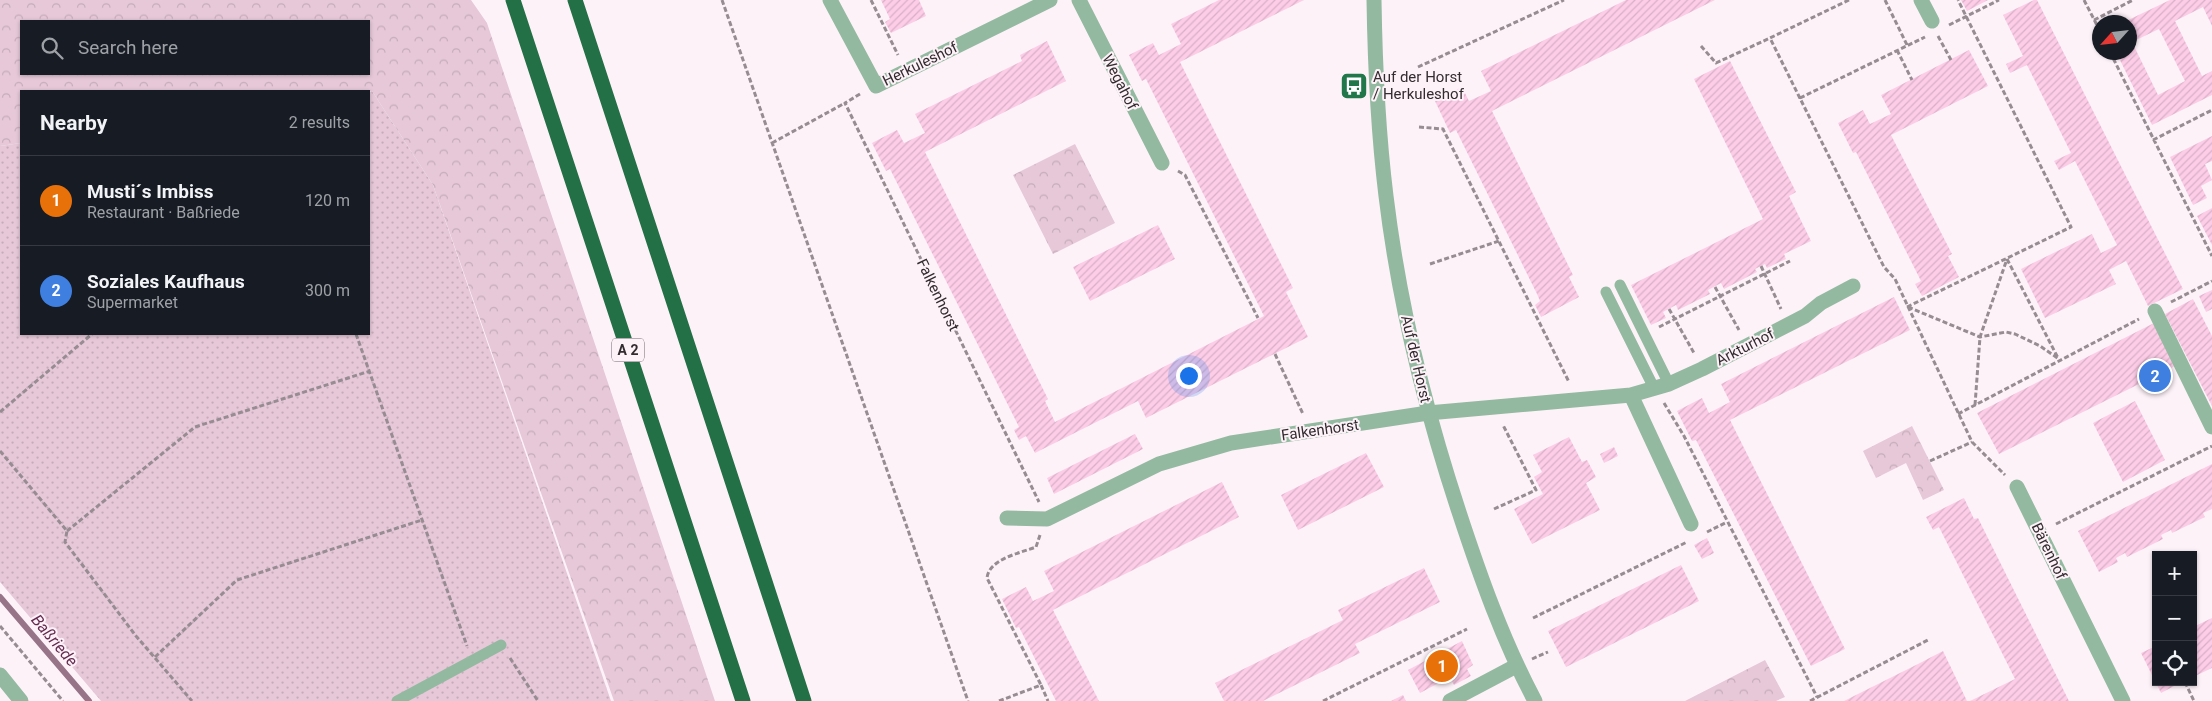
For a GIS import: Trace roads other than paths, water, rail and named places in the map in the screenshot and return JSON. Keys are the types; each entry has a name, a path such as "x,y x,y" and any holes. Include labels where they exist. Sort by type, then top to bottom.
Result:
{"highway":[{"name":"A 2","path":"513,0 743,701"},
{"path":"575,0 804,701"}],"street":[{"name":"Herkuleshof","path":"830,0 876,86 1050,0"},
{"name":"Wegahof","path":"1079,0 1162,164"},
{"name":"Auf der Horst","path":"1374,0 1375,63 1386,195 1409,331 1428,413 1474,561 1516,666 1534,701"},
{"path":"1921,0 1935,29"},
{"name":"Arkturhof","path":"1428,413 1631,395 1669,384 1789,325 1821,303 1854,286"},
{"path":"2154,311 2212,427"},
{"path":"1631,395 1694,530"},
{"name":"Falkenhorst","path":"1007,518 1047,519 1172,459 1231,443 1428,413"},
{"name":"Bärenhof","path":"2017,487 2123,701"},
{"path":"1450,701 1516,666"},
{"path":"0,676 21,701"}],"lane":[{"path":"1620,285 1669,384"},
{"path":"1606,292 1654,388"},
{"path":"397,701 501,645"}],"waterway":[{"name":"Baßriede","path":"0,597 89,701"}],"place":[{"name":"Auf der Horst / Herkuleshof","path":"1354,86"},
{"name":"Soziales Kaufhaus","path":"2155,376"},
{"name":"Musti´s Imbiss","path":"1442,666"}]}
